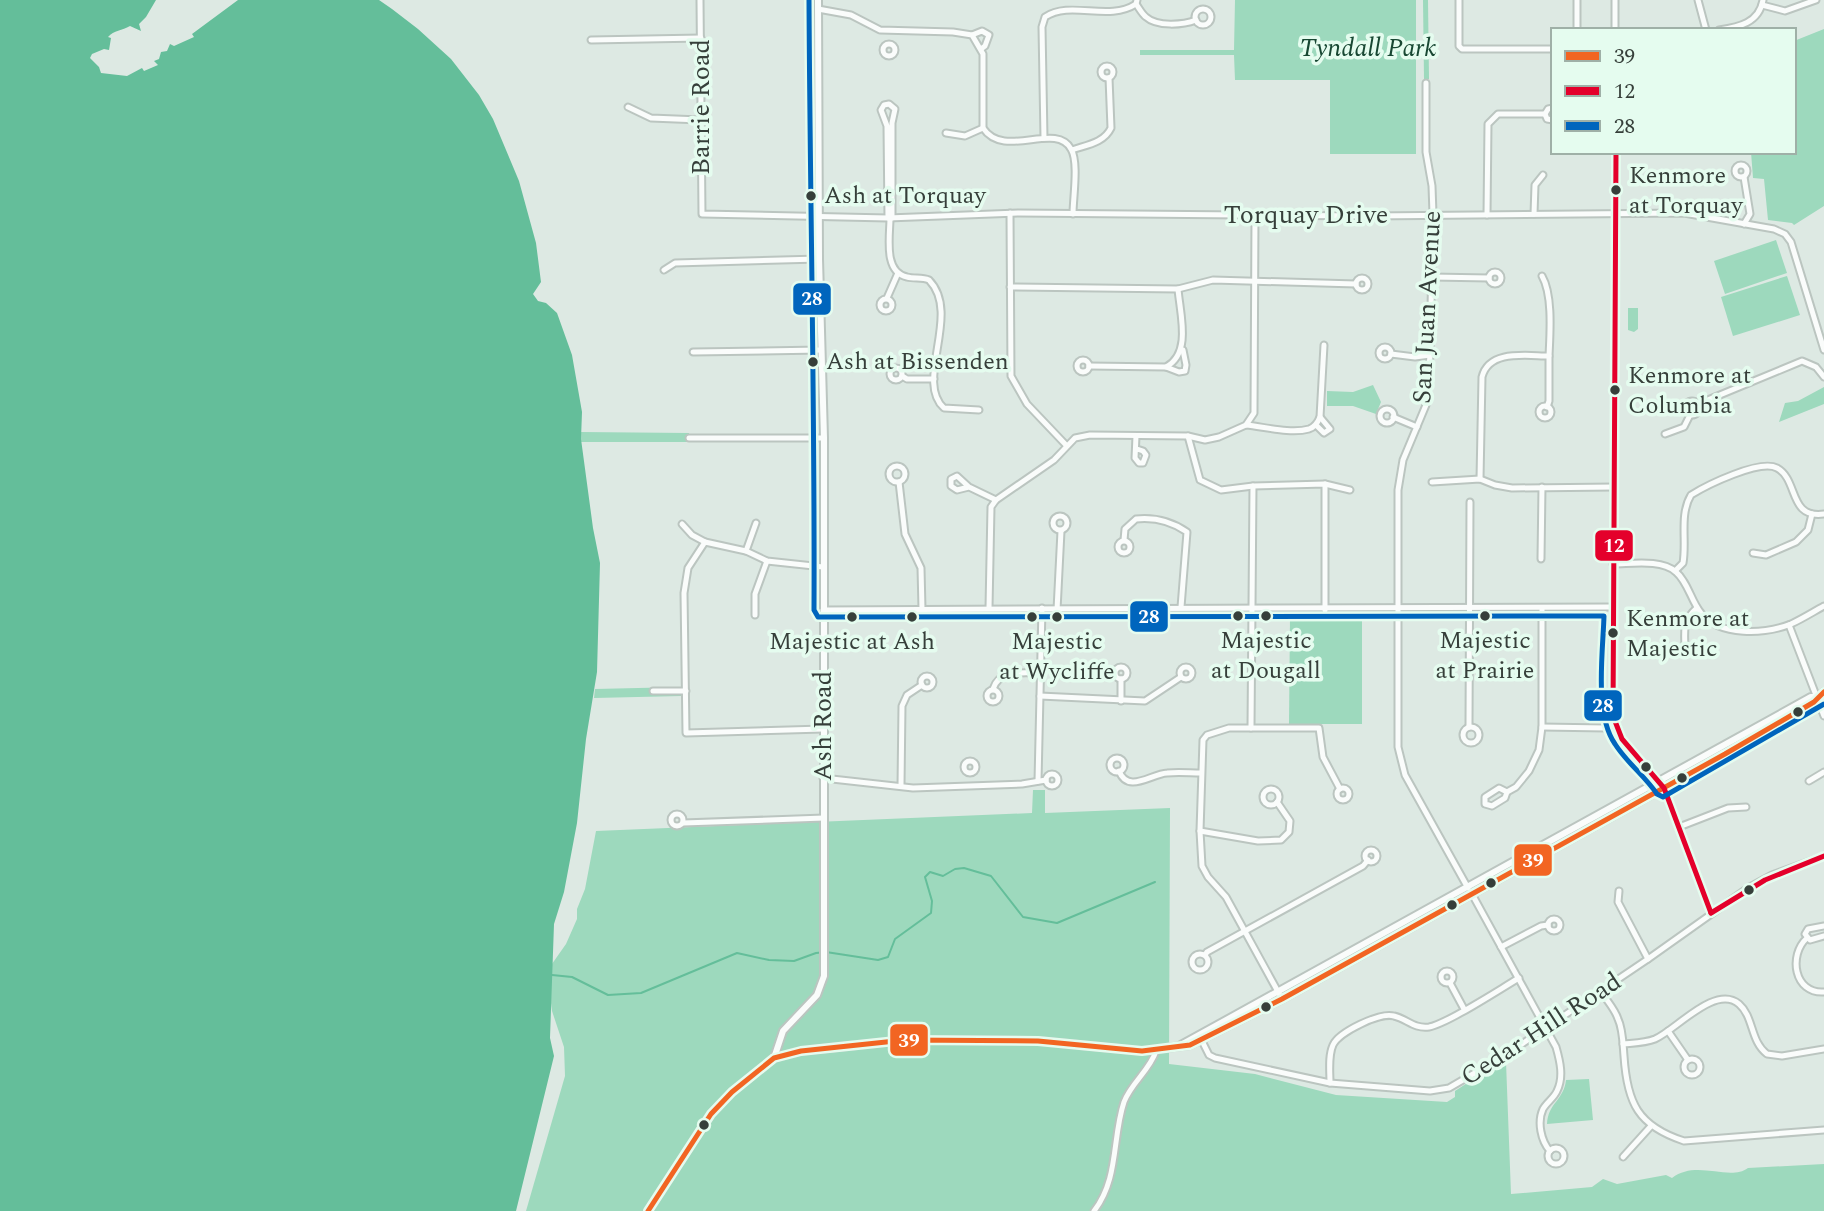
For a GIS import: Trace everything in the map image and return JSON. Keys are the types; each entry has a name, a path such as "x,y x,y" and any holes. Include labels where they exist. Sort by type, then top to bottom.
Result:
{"main road":[{"name":"Ash Road","path":"774,1058 783,1031 817,995 824,975 824,438 819,259 818,0"},
{"path":"648,1211 711,1114 774,1058 801,1051 905,1040 1038,1041 1156,1051 1180,1046 1280,996 1824,692"}],"street":[{"name":"Barrie Road","path":"700,0 702,215"},
{"path":"1459,0 1459,46 1462,49 1551,49"},
{"path":"1577,0 1577,28"},
{"path":"1615,0 1615,28"},
{"path":"1698,0 1705,28"},
{"path":"1732,28 1752,20 1763,2 1785,11 1813,0"},
{"path":"1044,138 1042,27 1045,18 1062,7 1117,11 1136,2 1153,22 1189,23 1196,20"},
{"path":"818,9 843,12 872,27 891,31 972,35 982,31 989,35 985,46 981,48"},
{"path":"890,43 891,31"},
{"path":"972,35 981,48 983,128 988,137 996,141 1044,138 1060,140 1072,150 1073,214"},
{"path":"591,40 701,38"},
{"path":"1072,150 1101,140 1108,134 1111,128 1109,78"},
{"name":"San Juan Avenue","path":"1426,83 1426,152 1433,194 1430,355 1426,405 1399,475 1398,747 1405,775 1556,1046 1560,1068 1558,1091 1542,1111 1542,1138 1550,1151"},
{"path":"890,218 887,126 881,115 884,106 889,104 896,114 892,123 892,265 898,273 906,277 929,280 939,293 940,347 934,366 936,398 944,408 979,410"},
{"path":"628,107 650,118 700,120"},
{"path":"1545,114 1551,108"},
{"path":"1487,215 1488,124 1498,114 1545,114"},
{"path":"1545,114 1547,119 1551,120"},
{"path":"946,133 965,136 983,128"},
{"path":"1616,154 1614,725 1628,746 1661,784 1711,913"},
{"path":"1534,214 1535,185 1543,175"},
{"path":"1744,177 1750,214 1744,224"},
{"path":"1010,213 1011,376 1027,404 1066,445"},
{"name":"Torquay Drive","path":"702,215 890,218 1010,213 1684,213 1774,229 1788,238 1824,350"},
{"path":"989,608 991,506 1054,460 1075,438 1090,435 1188,436 1205,440 1219,438 1246,425 1254,413 1256,400 1255,215"},
{"path":"664,270 675,263 819,259"},
{"path":"887,298 898,273"},
{"path":"1542,276 1546,281 1550,315 1547,407"},
{"path":"1432,277 1489,278"},
{"path":"1010,287 1178,289 1213,280 1356,284"},
{"path":"1089,366 1166,367 1179,372 1185,371 1178,289"},
{"path":"1246,425 1288,430 1310,429 1316,425 1320,417 1324,345"},
{"path":"1166,367 1178,357 1183,347"},
{"path":"693,352 821,350"},
{"path":"1391,354 1415,357 1430,355"},
{"path":"1480,479 1482,377 1485,368 1501,357 1549,356"},
{"path":"1690,415 1685,411 1686,404 1692,401 1698,404 1802,361 1816,366 1824,377"},
{"path":"902,376 906,379 934,379"},
{"path":"1690,415 1699,413 1698,404"},
{"path":"1665,434 1684,427 1690,415"},
{"path":"1316,425 1324,433 1330,429 1320,417"},
{"path":"1393,417 1417,427"},
{"path":"1136,436 1136,449"},
{"path":"1188,436 1200,480 1221,490 1253,486 1325,484 1350,490"},
{"path":"689,438 824,438"},
{"path":"1675,571 1683,564 1686,503 1691,495 1753,468 1765,465 1776,467 1785,474 1800,506 1812,514 1824,514"},
{"path":"1432,482 1480,479 1503,486 1614,487"},
{"path":"899,482 905,534 921,568 922,609"},
{"path":"1325,484 1325,610"},
{"path":"969,486 996,500"},
{"path":"1251,729 1253,486"},
{"path":"1541,559 1542,487"},
{"path":"1469,727 1470,502"},
{"path":"1754,553 1766,555 1796,542 1808,530 1812,514"},
{"path":"1124,540 1125,529 1136,519 1160,519 1175,523 1186,531 1181,607"},
{"path":"746,551 756,523"},
{"path":"682,524 692,535 705,542 746,551 767,561 823,567"},
{"path":"1057,610 1061,531"},
{"path":"705,542 688,568 684,593 686,733 823,729"},
{"path":"755,615 755,594 767,561"},
{"path":"1613,564 1660,565 1675,571 1708,622 1724,629 1760,631 1789,625 1824,606"},
{"path":"823,610 1613,607"},
{"path":"1038,781 1042,608"},
{"path":"1507,792 1516,787 1539,750 1542,727 1542,608"},
{"path":"1685,652 1685,623 1697,608"},
{"path":"1789,625 1824,716"},
{"path":"993,690 1002,676 1040,673"},
{"path":"1040,696 1145,701 1181,677"},
{"path":"1121,679 1121,701"},
{"path":"901,786 902,706 907,695 922,685"},
{"path":"653,691 686,691"},
{"path":"1542,727 1606,728 1614,725"},
{"path":"1280,996 1222,892 1205,872 1200,858 1203,740 1207,734 1229,728 1319,728 1323,757 1340,789"},
{"path":"1119,771 1126,782 1149,780 1164,773 1201,773"},
{"path":"1809,781 1824,772"},
{"path":"970,773 971,786"},
{"path":"824,778 913,788 1046,780"},
{"path":"1200,831 1265,842 1281,840 1286,837 1291,827 1282,806 1277,802"},
{"path":"1679,827 1728,808 1746,807"},
{"path":"682,823 824,818"},
{"name":"Cedar Hill Road","path":"1201,1037 1209,1055 1215,1058 1330,1083 1444,1090 1504,1056 1748,888 1772,874 1824,856"},
{"path":"1205,956 1207,952 1363,866 1368,860"},
{"path":"1619,891 1618,902 1648,959"},
{"path":"1501,947 1548,925"},
{"path":"1807,938 1808,929 1824,926"},
{"path":"1807,938 1812,940 1824,936"},
{"path":"1807,938 1798,948 1796,966 1804,986 1814,992 1824,992"},
{"path":"1330,1083 1332,1048 1342,1034 1389,1015 1414,1026 1431,1027 1519,978"},
{"path":"1450,983 1464,1009"},
{"path":"1601,991 1619,1019 1630,1097 1636,1109 1651,1126 1676,1139 1698,1142 1824,1130"},
{"path":"1623,1044 1652,1041 1710,1002 1724,998 1738,1003 1744,1009 1754,1039 1767,1054 1782,1056 1824,1049"},
{"path":"1668,1031 1688,1060"},
{"path":"1094,1211 1105,1191 1112,1169 1125,1098 1153,1060 1156,1051"},
{"path":"1623,1157 1651,1126"}],"green space":[{"name":"Tyndall Park","path":"1235,0 1416,0 1416,154 1330,154 1330,80 1235,80 1234,55 1140,55 1140,50 1234,50"},
{"name":"Tyndall Park","path":"1423,0 1428,0 1429,79 1424,79"},
{"path":"1824,29 1824,206 1794,225 1768,220 1764,179 1753,178 1751,154 1796,154 1796,40"},
{"path":"1776,240 1787,273 1725,294 1714,261"},
{"path":"1787,276 1800,315 1733,336 1721,297"},
{"path":"1628,308 1638,308 1638,329 1634,332 1628,330"},
{"path":"1373,385 1381,402 1376,414 1353,406 1327,406 1327,391 1353,392"},
{"path":"1824,387 1824,404 1779,422 1785,403 1798,401"},
{"path":"581,432 689,433 688,442 581,442"},
{"path":"1362,617 1362,724 1289,724 1290,618"},
{"path":"681,687 681,696 594,698 595,689"},
{"path":"1808,700 1810,703 1670,780 1670,778"},
{"path":"1651,788 1653,792 1474,891 1472,887"},
{"path":"1033,790 1045,790 1045,813 1170,808 1169,1064 1255,1074 1336,1095 1447,1102 1455,1097 1455,1091 1492,1067 1506,1062 1511,1194 1592,1187 1603,1179 1617,1184 1666,1175 1672,1178 1692,1170 1732,1173 1748,1168 1824,1164 1824,1211 526,1211 565,1076 564,1047 552,1011 547,971 566,944 577,919 577,909 585,889 596,831 1032,813"},
{"path":"1462,893 1464,897 1250,1015 1239,1018 1247,1011"},
{"path":"1589,1079 1593,1120 1547,1124 1550,1111 1565,1087 1566,1080"}],"shaded area":[{"path":"0,0 156,0 139,24 141,31 130,26 113,33 108,37 111,38 109,50 104,49 92,54 90,58 101,73 127,76 142,68 144,71 158,65 154,61 159,59 161,52 167,51 170,44 174,46 194,37 192,34 238,0 379,0 418,29 451,59 479,95 493,119 519,181 536,243 541,282 533,294 538,301 546,303 557,313 572,355 582,412 581,439 600,563 597,672 586,739 577,823 564,892 554,924 550,1038 554,1056 516,1211 0,1211"}],"waterway":[{"path":"552,975 572,977 608,995 641,993 737,953 769,960 794,961 826,952 878,960 888,957 895,939 931,913 932,901 925,877 930,872 943,876 955,869 964,868 991,876 1023,917 1057,923 1155,882"}],"transit line":[{"name":"28","path":"809,0 814,610 818,617 1604,616 1601,682 1608,731 1625,757 1657,794 1663,797 1824,704"},
{"name":"12","path":"1616,154 1613,716 1622,739 1664,788 1711,913"},
{"name":"39","path":"648,1211 711,1114 732,1092 774,1058 801,1051 905,1040 1038,1041 1142,1051 1190,1045 1282,999 1725,754 1814,702 1824,692"},
{"name":"12","path":"1711,913 1765,880 1824,856"}],"place":[{"name":"Kenmore at Torquay","path":"1616,190"},
{"name":"Ash at Torquay","path":"811,196"},
{"name":"Ash at Bissenden","path":"813,362"},
{"name":"Kenmore at Columbia","path":"1615,390"},
{"name":"Majestic at Dougall","path":"1266,616"},
{"name":"Majestic at Prairie","path":"1485,616"},
{"name":"Majestic at Ash","path":"852,617"},
{"name":"Majestic at Wycliffe","path":"1057,617"},
{"name":"Kenmore at Majestic","path":"1613,633"}]}
